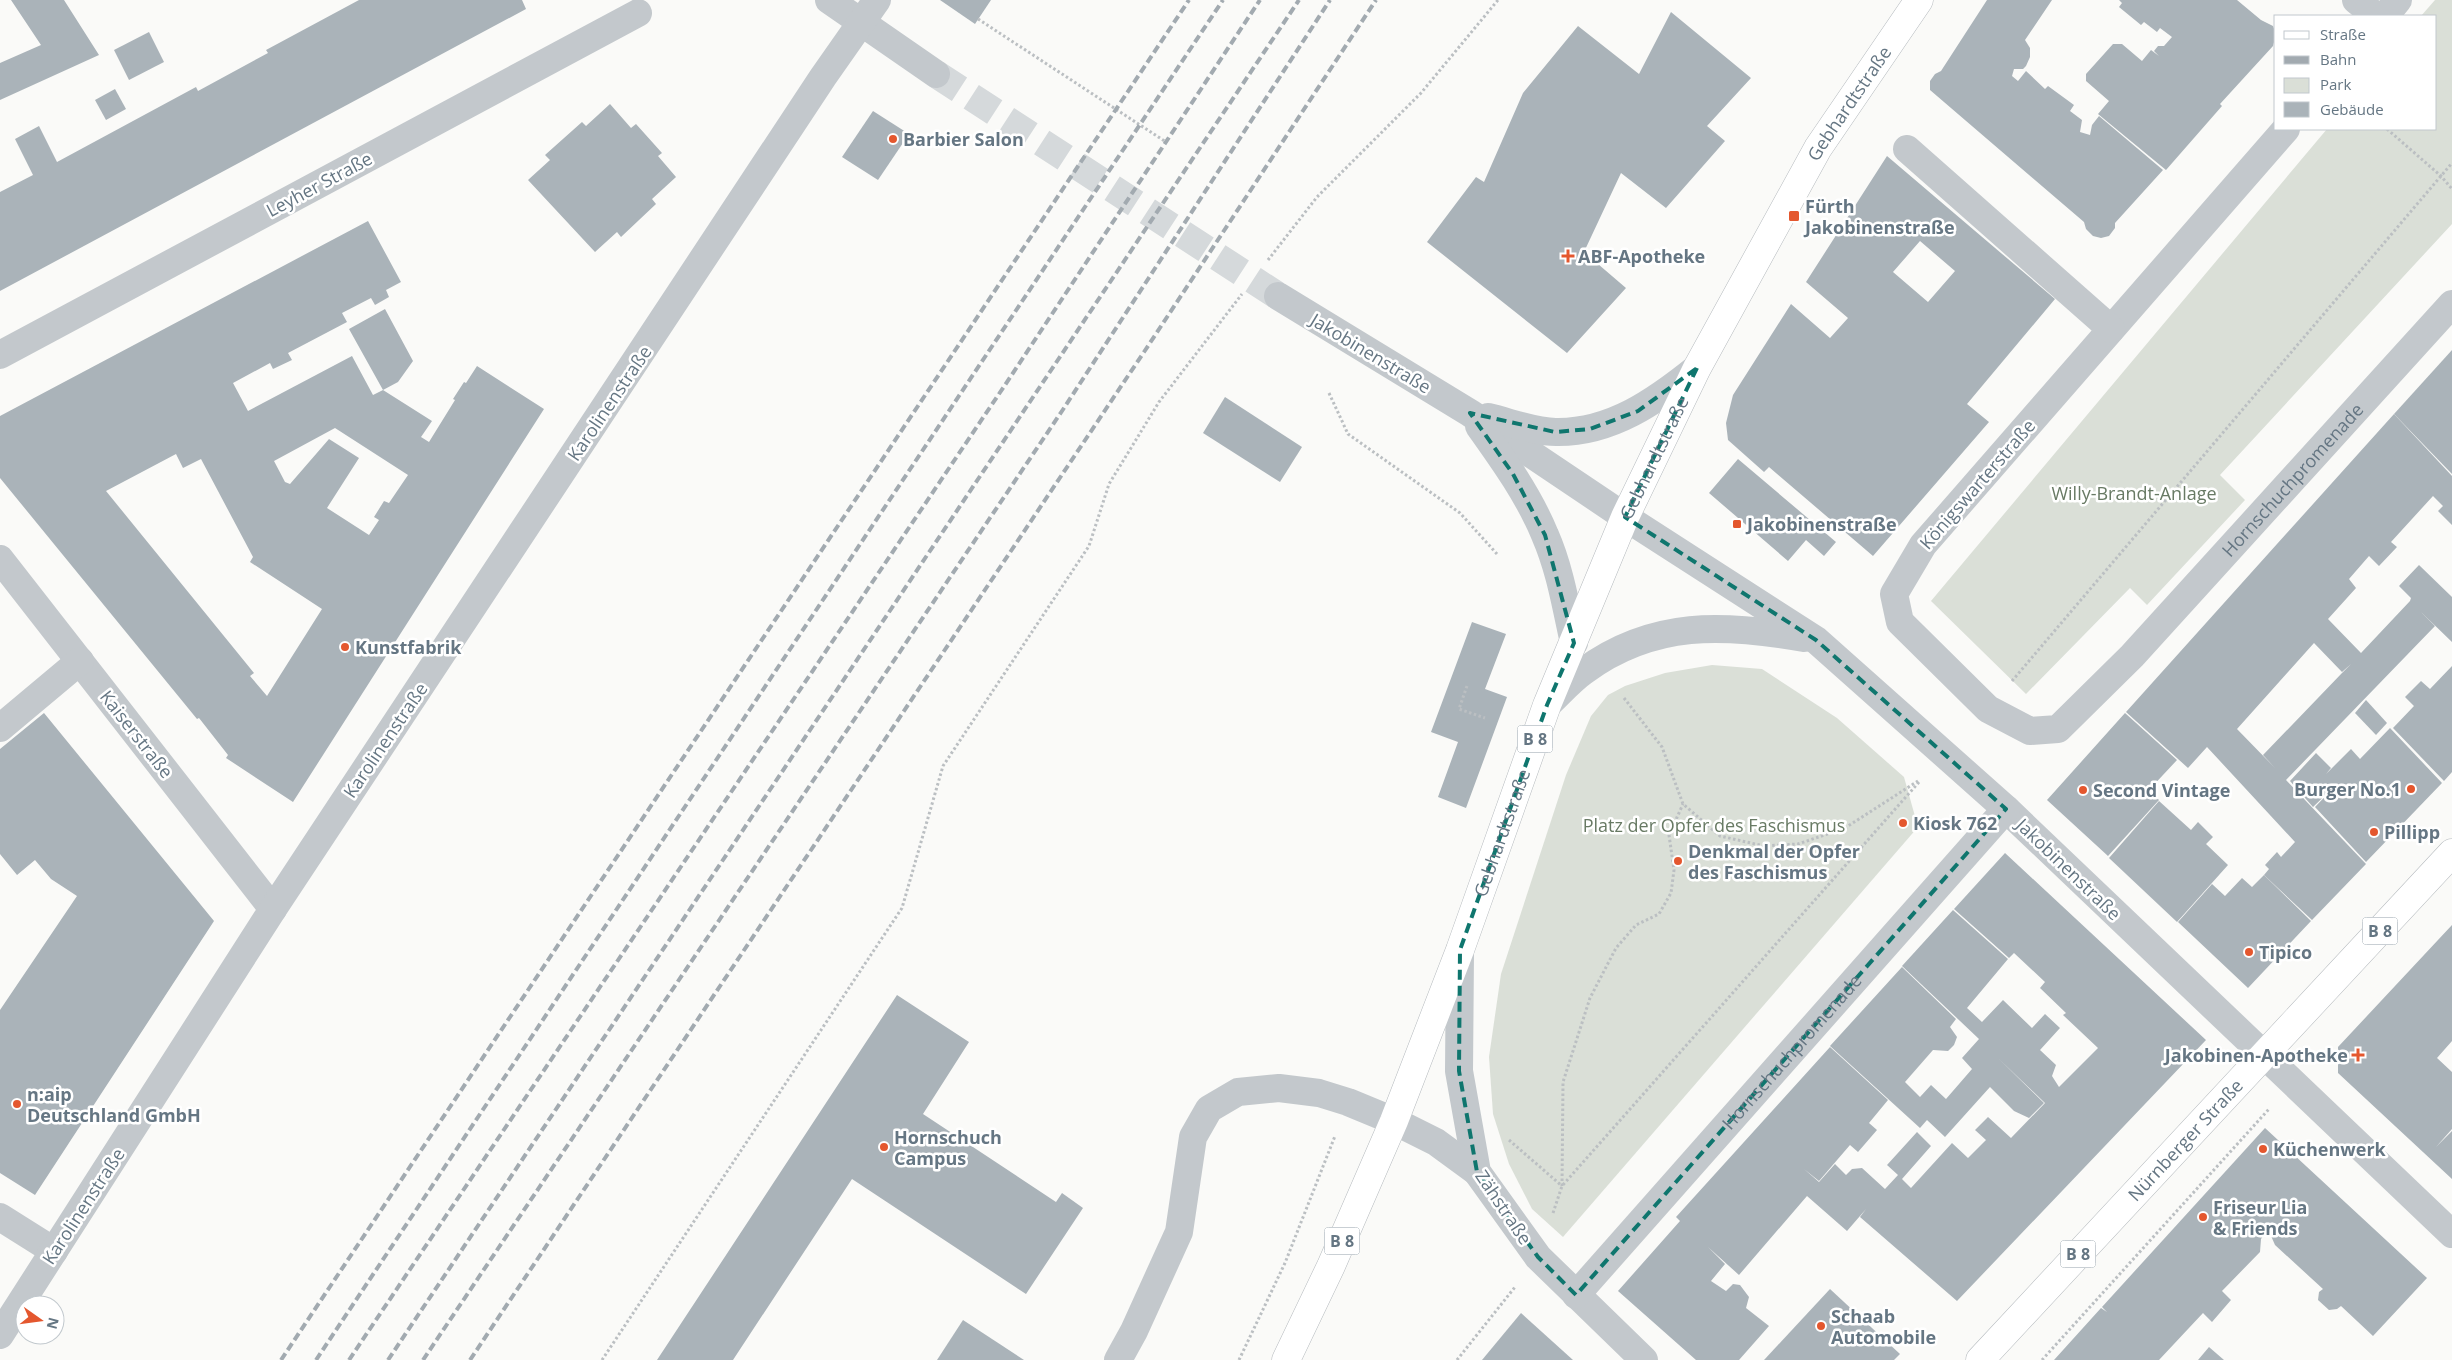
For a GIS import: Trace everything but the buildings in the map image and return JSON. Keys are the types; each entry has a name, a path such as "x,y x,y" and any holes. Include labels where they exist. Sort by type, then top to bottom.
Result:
{"main road":[{"name":"Gebhardtstraße","path":"1460,950 1548,705 1625,517 1697,368 1818,148 1919,0"},
{"name":"Nürnberger Straße","path":"1980,1360 2452,853"},
{"name":"B 8","path":"1286,1360 1331,1266 1394,1121 1460,950"}],"street":[{"path":"829,0 870,10 936,74"},
{"path":"2356,0 2375,15"},
{"path":"2386,15 2398,0"},
{"name":"Karolinenstraße","path":"0,1335 273,909 870,10"},
{"name":"Leyher Straße","path":"0,355 638,13"},
{"name":"Königswarterstraße","path":"2132,656 2058,730 2030,731 1988,709 1900,622 1894,594 1924,544 2285,130"},
{"path":"1907,149 2111,329"},
{"name":"Jakobinenstraße","path":"1278,296 1470,413 1625,517 1816,640 2006,809 2452,1234"},
{"name":"Hornschuchpromenade","path":"2132,656 2452,304"},
{"path":"1470,413 1556,432 1590,429 1638,410 1667,392 1697,368"},
{"path":"1470,413 1513,474 1545,535 1561,585 1574,643"},
{"name":"Kaiserstraße","path":"0,559 273,909"},
{"path":"1548,705 1583,671 1624,647 1663,633 1731,629 1760,630 1816,640"},
{"path":"0,728 80,660"},
{"name":"Hornschuchpromenade","path":"1576,1295 2006,809"},
{"name":"Zähstraße","path":"1460,950 1459,1071 1477,1172 1538,1256 1644,1360"},
{"path":"1118,1360 1134,1331 1179,1232 1193,1137 1209,1109 1238,1092 1278,1088 1326,1095 1394,1121 1436,1142 1477,1172"},
{"path":"0,1217 54,1251"}],"path":[{"path":"1262,268 1317,197 1421,93 1498,0"},
{"path":"978,19 1166,142"},
{"path":"2388,130 2441,176 2452,189"},
{"path":"602,1360 902,908 944,766 1089,546 1109,484 1159,402 1244,292"},
{"path":"1328,393 1348,434 1460,513 1497,554"},
{"path":"1467,686 1459,709 1485,718"},
{"path":"1624,698 1662,747 1683,804 1720,836 1764,846 1798,844 1845,828 1924,777"},
{"path":"1506,1137 1562,1186 1563,1082 1590,998 1616,948 1636,925 1658,914 1671,892 1674,870 1669,835 1683,804"},
{"path":"2042,1360 2270,1108"},
{"path":"1239,1360 1285,1263 1334,1140"},
{"path":"1457,1360 1538,1256"}],"highlighted area":[{"path":"1697,368 1625,517 1816,640 2006,809 1576,1295 1538,1257 1477,1172 1459,1071 1460,950 1547,705 1574,643 1545,535 1513,474 1470,413 1555,432 1590,429 1638,411"}],"green space":[{"name":"Willy-Brandt-Anlage","path":"2435,0 2452,0 2452,224 2220,475 2245,500 2147,605 2130,588 2026,694 1931,601 2326,130 2437,130 2437,15 2422,15"},
{"name":"Platz der Opfer des Faschismus","path":"1712,665 1762,669 1837,718 1904,777 1918,827 1563,1237 1532,1209 1509,1164 1493,1114 1489,1057 1501,974 1566,775 1591,716 1608,695 1625,686 1665,673"}],"tunnel":[{"path":"936,74 1278,296"}],"railway":[{"path":"281,1360 1189,0"},
{"path":"316,1360 1223,0"},
{"path":"349,1360 1005,385 1260,0"},
{"path":"388,1360 1299,0"},
{"path":"423,1360 1062,411 1330,0"},
{"path":"470,1360 1144,352 1376,0"}],"place":[{"name":"Barbier Salon","path":"893,139"},
{"name":"Fürth Jakobinenstraße","path":"1794,216"},
{"name":"ABF-Apotheke","path":"1568,256"},
{"name":"Jakobinenstraße","path":"1737,524"},
{"name":"Kunstfabrik","path":"345,647"},
{"name":"Burger No.1","path":"2411,789"},
{"name":"Second Vintage","path":"2083,790"},
{"name":"Kiosk 762","path":"1903,823"},
{"name":"Pillipp","path":"2374,832"},
{"name":"Denkmal der Opfer des Faschismus","path":"1678,861"},
{"name":"Tipico","path":"2249,952"},
{"name":"Jakobinen-Apotheke","path":"2358,1055"},
{"name":"n:aip Deutschland GmbH","path":"17,1104"},
{"name":"Hornschuch Campus","path":"884,1147"},
{"name":"Küchenwerk","path":"2263,1149"},
{"name":"Friseur Lia & Friends","path":"2203,1217"},
{"name":"Schaab Automobile","path":"1821,1326"}]}
